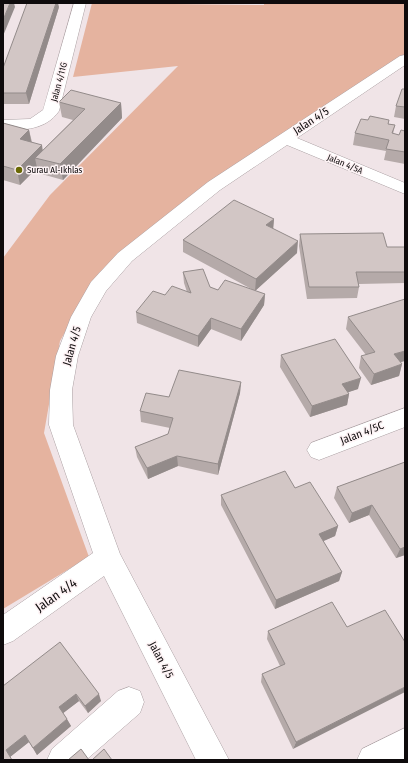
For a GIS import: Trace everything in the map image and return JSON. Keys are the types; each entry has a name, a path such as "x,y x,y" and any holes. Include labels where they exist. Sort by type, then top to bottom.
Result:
{"street":[{"name":"Jalan 4/11G","path":"35,123 48,116 51,111 80,3"},
{"name":"Jalan 4/5","path":"213,760 108,558 61,425 61,390 68,356 81,317 98,287 124,257 214,186 284,138 405,59"},
{"path":"3,125 35,123 36,126 53,132"},
{"name":"Jalan 4/5A","path":"284,138 405,189"},
{"name":"Jalan 4/5C","path":"319,450 405,417"},
{"name":"Jalan 4/4","path":"3,631 108,558"},
{"path":"63,760 129,702"},
{"path":"373,760 405,743"}],"shaded area":[{"path":"92,3 264,5 264,3 405,3 405,54 99,273 60,341 44,433 89,557 3,609 3,258 50,195 178,66 73,77"}],"building":[{"path":"3,3 10,3 3,20"},
{"path":"27,3 56,3 26,93 3,93 3,68"},
{"path":"402,89 405,89 405,107 396,106"},
{"path":"71,90 121,103 60,164 35,158 85,109 59,102"},
{"path":"370,116 389,120 388,124 395,125 392,133 399,135 401,130 405,131 405,152 386,149 389,140 355,133 361,119 368,120"},
{"path":"3,123 29,130 20,139 42,145 17,170 3,166"},
{"path":"234,200 274,219 266,225 298,241 256,279 183,240"},
{"path":"383,233 387,247 405,247 405,272 356,272 359,287 309,287 300,234"},
{"path":"203,269 210,287 218,290 225,280 265,294 241,329 211,318 198,336 136,312 153,291 165,295 172,286 191,293 183,272"},
{"path":"405,299 405,351 394,354 402,364 374,374 361,356 375,352 348,317"},
{"path":"335,339 361,378 342,384 349,394 312,406 281,355"},
{"path":"179,370 241,382 218,464 177,456 147,468 135,447 168,434 173,418 140,411 146,393 169,397"},
{"path":"405,462 405,547 400,549 372,505 352,513 337,487"},
{"path":"285,471 295,488 310,482 338,526 319,534 342,572 276,600 221,495"},
{"path":"332,602 347,627 385,610 405,642 405,687 296,742 262,674 285,664 268,631"},
{"path":"60,642 99,694 85,706 76,694 59,707 67,719 33,748 25,735 6,750 12,760 3,760 3,686"},
{"path":"81,749 89,760 68,760"},
{"path":"104,749 112,760 92,760"}],"place":[{"name":"Surau Al-Ikhlas","path":"19,170"}]}
